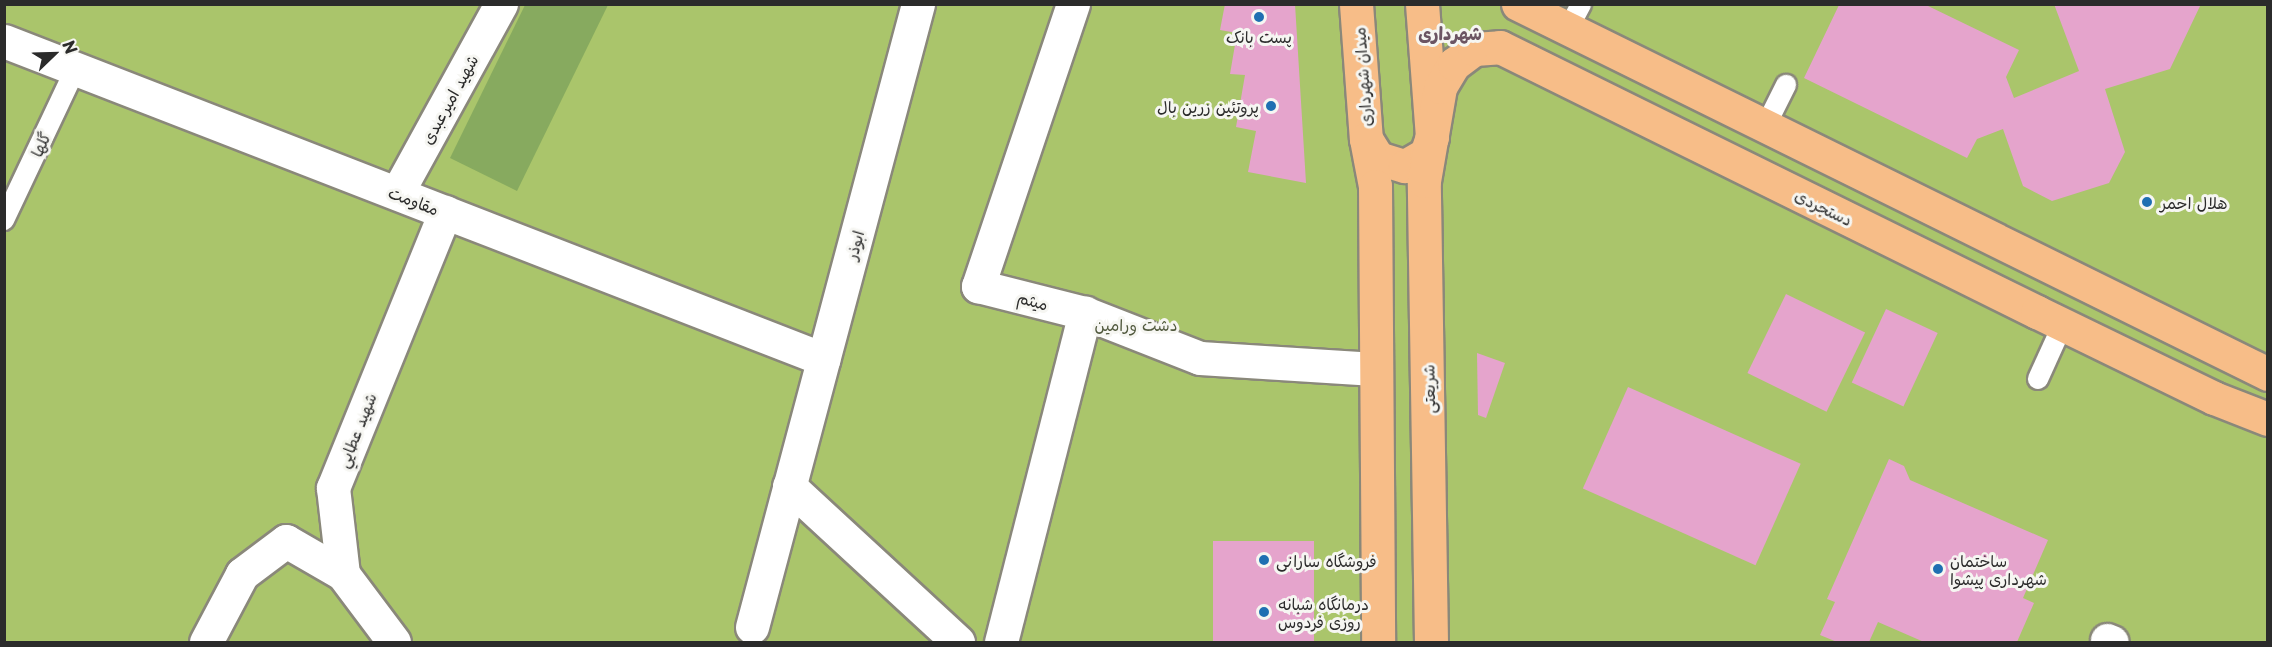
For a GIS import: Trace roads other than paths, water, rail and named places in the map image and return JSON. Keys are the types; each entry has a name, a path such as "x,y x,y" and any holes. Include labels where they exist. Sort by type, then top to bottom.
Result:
{"main road":[{"name":"میدان شهرداری","path":"1356,4 1366,139 1378,158 1386,164 1405,166 1426,154 1432,137"},
{"path":"1422,4 1432,137"},
{"path":"1518,4 1575,16 1766,125 2106,296 2268,374"},
{"path":"1554,74 1541,60 1534,44 1539,33 1575,16"},
{"name":"دستجردی","path":"1432,137 1440,87 1454,64 1474,49 1500,47 2062,324 2268,419"},
{"name":"شریعتی","path":"1431,642 1424,181 1432,137"},
{"path":"1366,139 1375,186 1378,642"},
{"path":"2057,270 2059,295 2052,304 2062,324 2106,296"}],"street":[{"name":"شهید امیرعبدی","path":"397,193 501,4"},
{"name":"ابوذر","path":"752,627 918,4"},
{"name":"میثم","path":"1073,4 978,285 1084,313 1200,358 1375,369"},
{"name":"مقاومت","path":"4,41 823,359"},
{"name":"شهيد عطايي","path":"343,574 333,488 445,212"},
{"path":"1001,642 1084,313"},
{"path":"789,486 958,642"},
{"path":"206,642 242,574 286,541 343,574 394,642"}],"lane":[{"name":"گلها","path":"4,220 76,68"},
{"path":"1766,125 1786,85"},
{"path":"2038,379 2062,324"}],"place":[{"name":"پست بانک","path":"1259,17"},
{"name":"پروتئین زرین بال","path":"1271,106"},
{"name":"هلال احمر","path":"2147,202"},
{"name":"فروشگاه سارانی","path":"1264,560"},
{"name":"ساختمان شهرداری پیشوا","path":"1938,569"},
{"name":"درمانگاه شبانه روزی فردوس","path":"1264,612"}],"district":[{"name":"شهرداری","path":"1450,33"}],"park label":[{"name":"دشت ورامین","path":"1136,324"}]}
